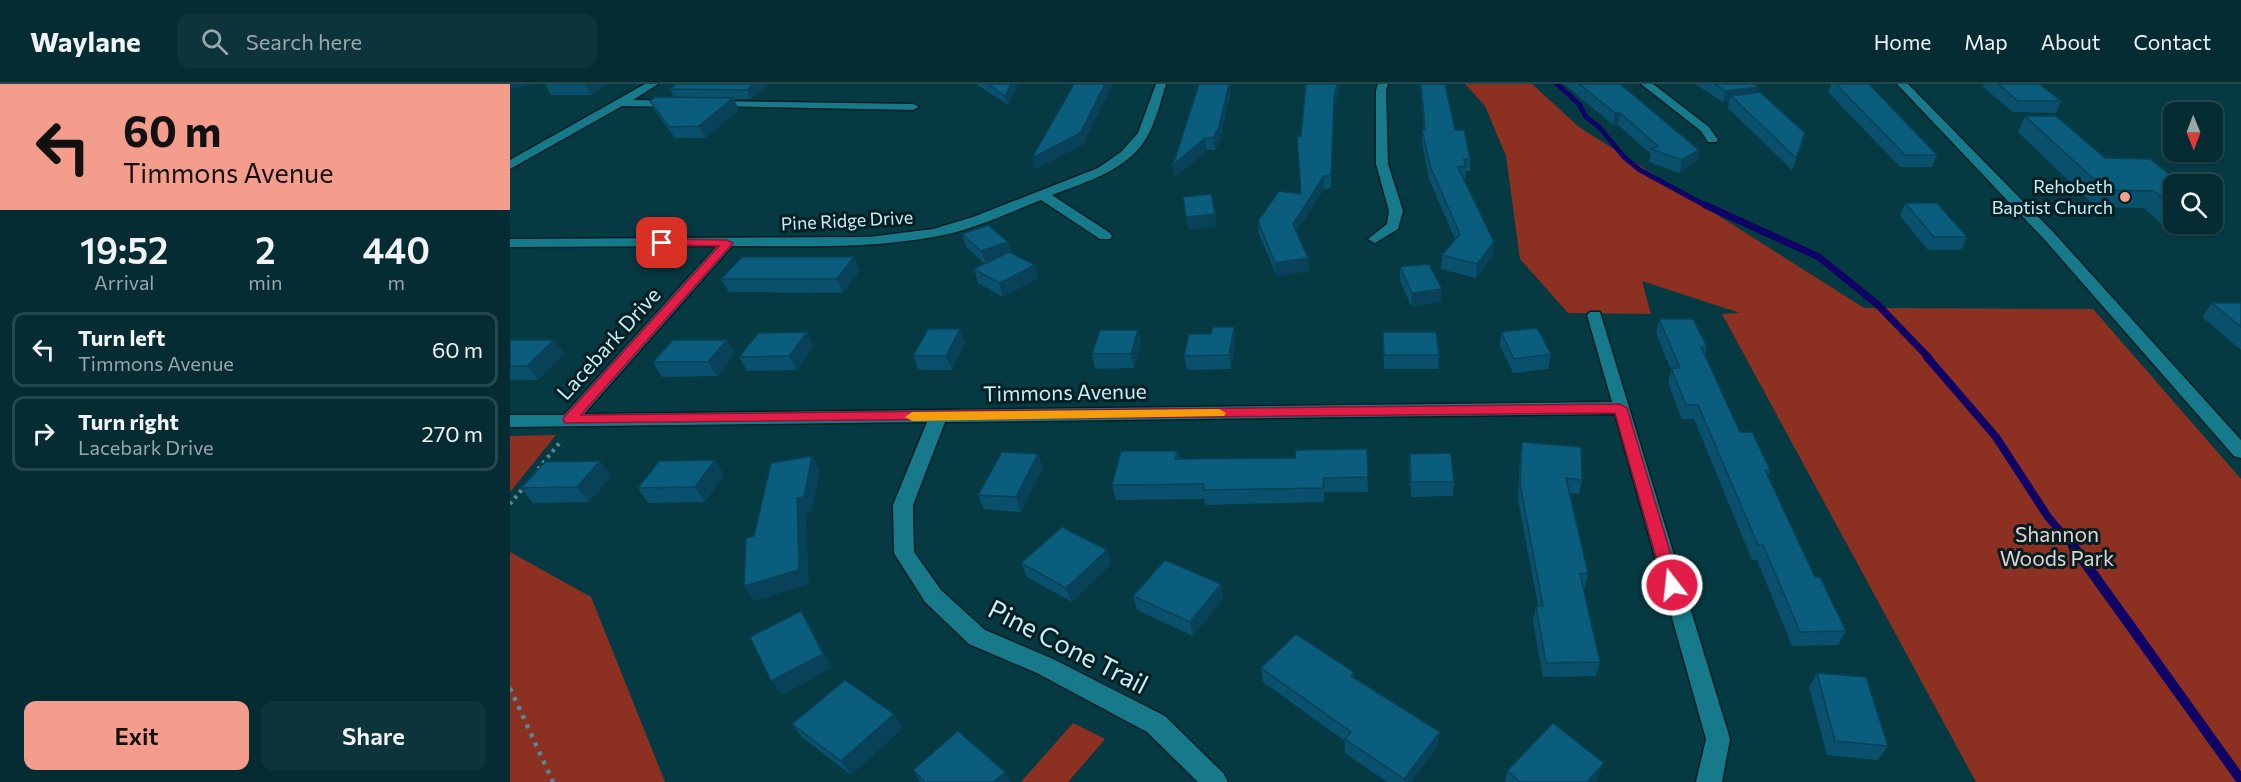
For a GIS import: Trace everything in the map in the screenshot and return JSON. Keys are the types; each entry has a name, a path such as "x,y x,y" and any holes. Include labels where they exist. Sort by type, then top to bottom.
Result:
{"street":[{"path":"510,165 653,84"},
{"name":"Pine Ridge Drive","path":"510,243 869,241 934,233 1044,196 1102,171 1125,155 1143,134 1161,84"},
{"path":"1375,239 1394,226 1396,211 1382,164 1381,90 1383,84"},
{"path":"1646,84 1704,129 1712,140"},
{"path":"1902,84 2049,236 2241,452"},
{"path":"620,103 913,107"},
{"path":"1044,196 1105,236"},
{"name":"Lacebark Drive","path":"569,426 727,243"},
{"path":"1595,315 1620,408 1718,739 1709,782"},
{"name":"Timmons Avenue","path":"510,421 569,426 938,417 1620,408"},
{"name":"Pine Cone Trail","path":"938,417 903,505 904,553 933,596 976,637 1045,666 1156,724 1215,782"}],"path":[{"path":"532,477 569,426"},
{"path":"510,504 525,486"},
{"path":"510,688 553,782"}],"green space":[{"name":"Shannon Woods Park","path":"1465,84 1532,84 1579,127 1864,308 2093,309 2241,479 2241,782 1976,782 1722,314 1740,313 1642,281 1651,314 1568,313 1520,259 1506,156 1485,106"},
{"path":"556,435 510,492 510,436"},
{"path":"510,552 591,597 665,782 510,782"},
{"path":"1073,723 1105,739 1068,782 1021,782"}],"building":[{"path":"677,84 754,84 747,90 670,89"},
{"path":"988,84 1011,84 1005,96"},
{"path":"1074,84 1105,84 1080,133 1032,158"},
{"path":"1199,84 1229,84 1219,127 1213,138 1205,138 1173,165"},
{"path":"1306,84 1337,84 1334,97 1331,176 1324,176 1293,224 1308,258 1275,263 1258,221 1279,191 1301,194 1297,136 1301,136"},
{"path":"1421,84 1445,84 1455,130 1464,130 1470,159 1464,159 1466,166 1458,167 1494,242 1477,264 1442,255 1460,234 1430,166 1422,130 1425,130"},
{"path":"1579,84 1620,84 1699,150 1682,160 1651,149 1658,146 1620,113 1615,113"},
{"path":"1715,84 1754,84 1758,87 1725,91"},
{"path":"1836,84 1869,84 1937,155 1905,155"},
{"path":"1998,84 2039,84 2061,101 2018,101"},
{"path":"1760,92 1805,133 1796,158 1731,96"},
{"path":"655,97 733,98 699,126 669,127 650,101"},
{"path":"2025,116 2056,116 2105,158 2150,159 2169,174 2163,174 2163,198 2154,191 2106,190"},
{"path":"1211,194 1215,214 1186,217 1183,197"},
{"path":"1905,203 1937,203 1967,237 1934,237"},
{"path":"988,225 1008,242 981,251 962,234"},
{"path":"1009,252 1035,265 999,283 974,269"},
{"path":"742,257 854,257 837,279 721,279"},
{"path":"1429,264 1442,289 1412,293 1400,267"},
{"path":"2212,303 2241,303 2241,327"},
{"path":"1659,319 1693,319 1707,347 1701,347 1740,432 1752,432 1770,470 1765,470 1815,577 1820,577 1846,631 1800,632 1763,545 1758,545 1698,405 1686,405 1671,368 1680,368"},
{"path":"1213,327 1234,327 1229,355 1184,356 1189,334 1211,334"},
{"path":"1537,328 1551,354 1514,359 1501,332"},
{"path":"928,329 960,329 946,356 913,356"},
{"path":"1100,330 1138,330 1131,354 1092,354"},
{"path":"807,332 789,356 739,357 758,333"},
{"path":"1383,332 1436,332 1439,355 1384,355"},
{"path":"510,340 554,340 527,366 510,366"},
{"path":"673,340 727,340 708,362 653,362"},
{"path":"1522,442 1581,447 1582,480 1566,478 1588,573 1580,574 1600,662 1546,663 1536,606 1543,606 1520,484"},
{"path":"1367,449 1368,477 1324,478 1323,488 1203,490 1204,484 1112,485 1121,451 1177,451 1175,459 1295,458 1296,450"},
{"path":"1002,452 1038,454 1016,497 978,495"},
{"path":"1451,453 1454,482 1411,482 1410,454"},
{"path":"812,456 804,497 797,498 799,570 744,586 746,538 754,536 771,463"},
{"path":"715,460 695,487 638,488 659,461"},
{"path":"600,461 577,487 521,488 545,462"},
{"path":"1062,527 1107,550 1066,588 1021,563"},
{"path":"1165,560 1221,584 1190,622 1133,596"},
{"path":"801,611 823,654 771,681 750,637"},
{"path":"1296,634 1354,672 1351,676 1440,732 1404,779 1345,739 1351,732 1261,668"},
{"path":"1817,673 1866,677 1888,746 1835,741"},
{"path":"845,680 894,714 841,761 792,724"},
{"path":"1553,723 1604,763 1587,782 1520,782 1507,771"},
{"path":"958,731 1005,772 994,782 925,782 913,770"}],"waterway":[{"path":"1557,84 1579,104 1586,117 1599,127 1624,157 1640,170 1708,207"},
{"path":"1705,205 1819,257 1878,305 1929,358"},
{"path":"1927,357 1996,437 2048,517 2074,547"},
{"path":"2073,546 2241,780"}],"slow traffic":[{"path":"912,417 1219,413"}],"place":[{"name":"Rehobeth Baptist Church","path":"2125,197"}],"route":[{"path":"662,243 727,243 570,419 938,417 1620,408 1672,585"}]}
